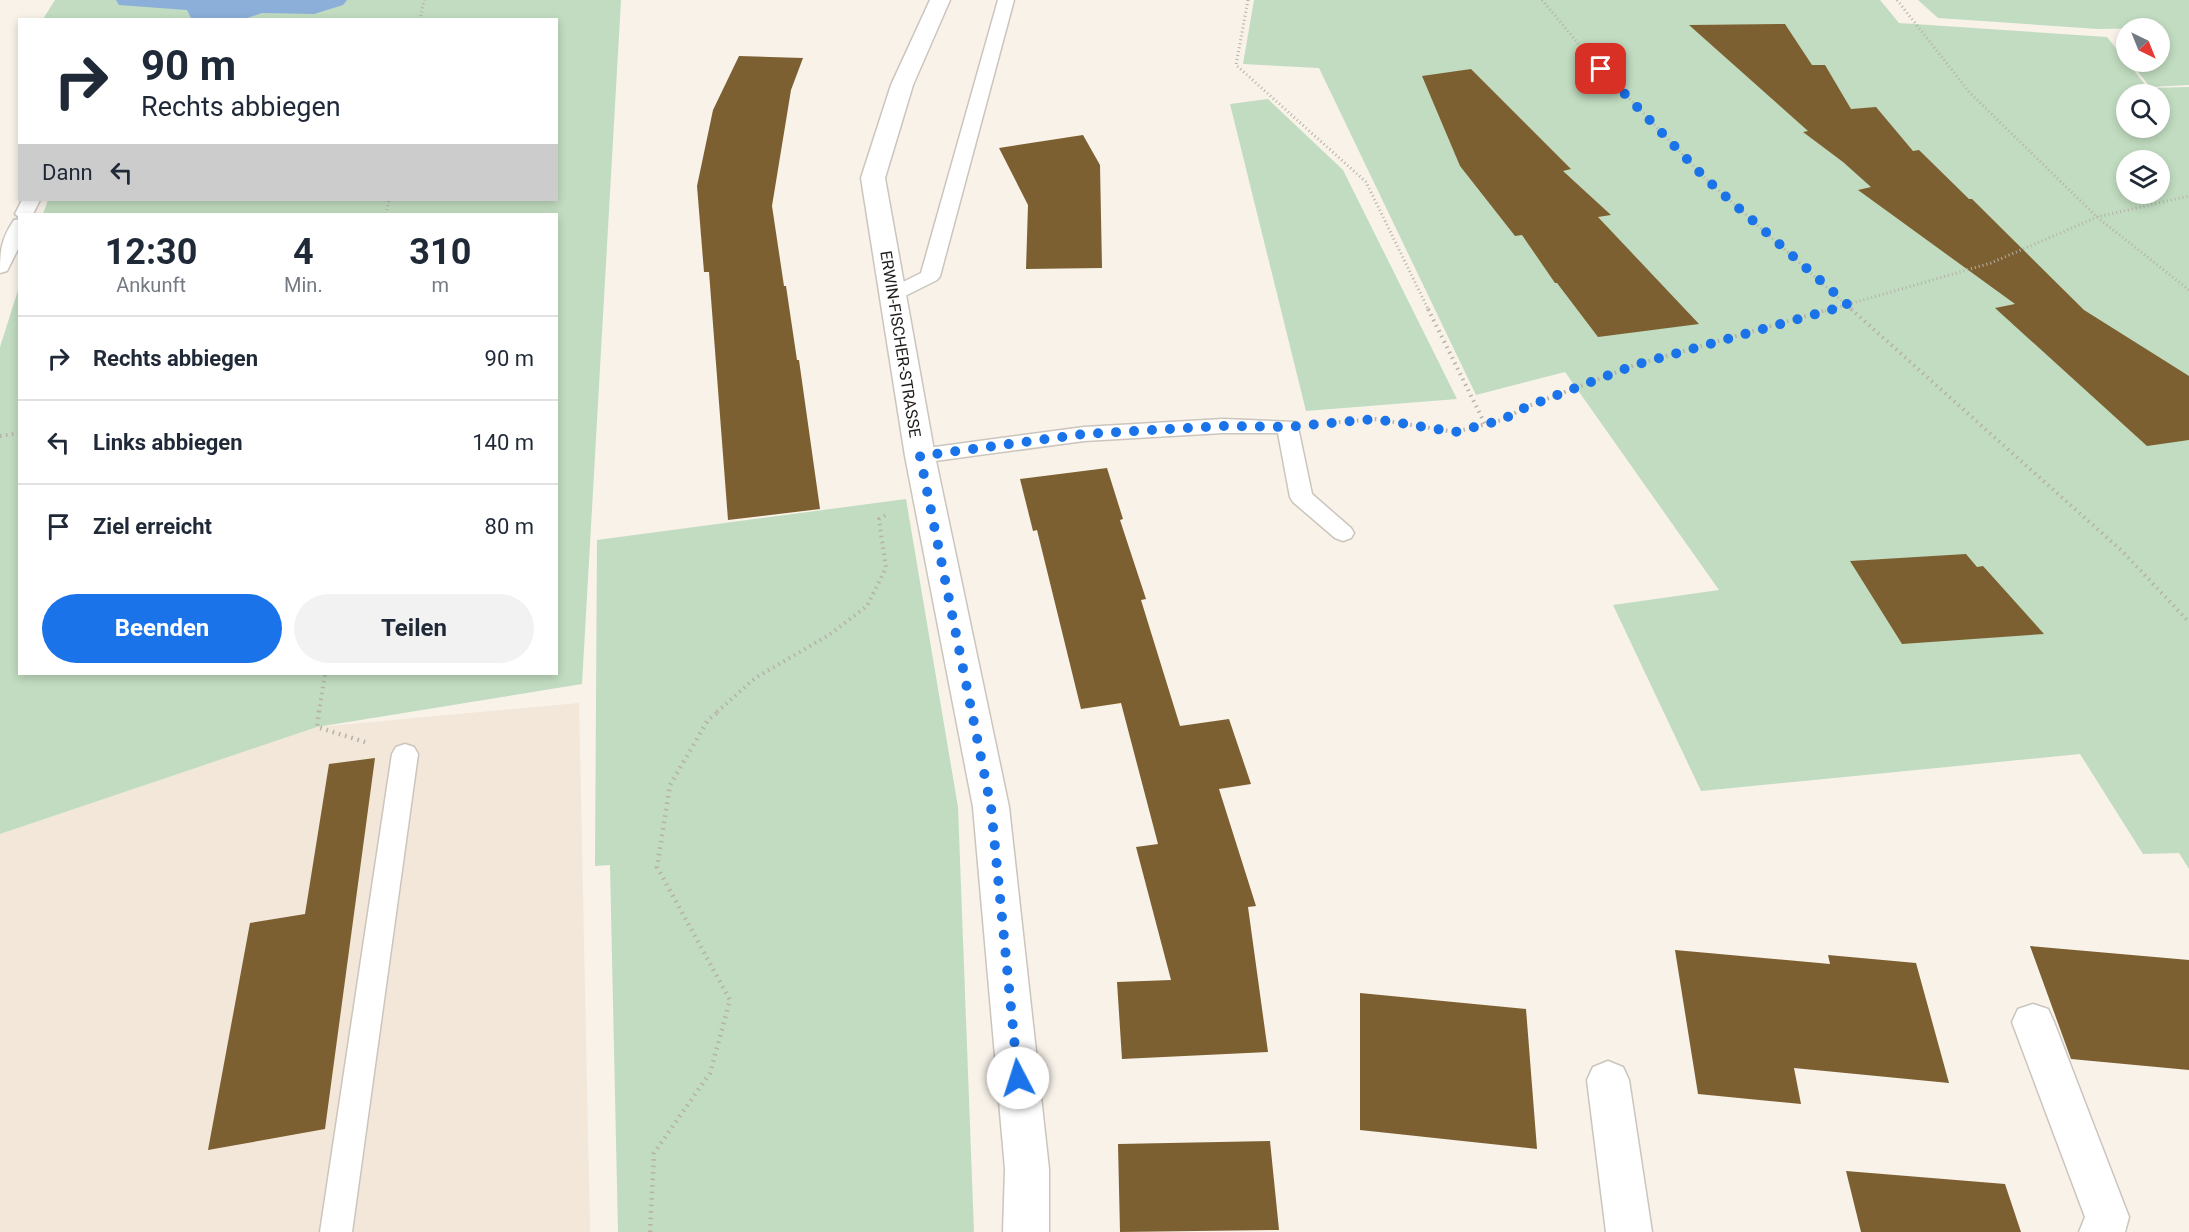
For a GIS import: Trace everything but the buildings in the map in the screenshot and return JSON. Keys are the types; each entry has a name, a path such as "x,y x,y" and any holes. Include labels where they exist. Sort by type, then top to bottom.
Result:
{"street":[{"name":"ERWIN-FISCHER-STRASSE","path":"940,0 902,85 873,178 920,456 991,807 1027,1169 1026,1232"},
{"path":"2033,1022 2107,1217 2102,1232"},
{"path":"1608,1080 1629,1232"}],"lane":[{"path":"894,294 930,276 1006,0"},
{"path":"0,267 18,228"},
{"path":"920,456 1084,434 1223,426 1287,427 1300,497 1343,533"},
{"path":"336,1232 405,754"}],"path":[{"path":"420,18 424,0"},
{"path":"1248,0 1236,65 1366,182 1485,424"},
{"path":"1542,0 1586,53 1706,179 2123,552 2189,622"},
{"path":"1897,0 1970,93 2097,217 2189,290"},
{"path":"1287,427 1375,419 1455,432 1502,420 1526,407 1635,365 1991,263 2097,217 2189,196"},
{"path":"0,436 18,434"},
{"path":"650,1232 654,1153 710,1072 730,1000 657,867 670,785 708,720 755,678 829,635 867,606 886,568 879,519 894,511 930,506"},
{"path":"325,675 317,727 405,754"}],"shaded area":[{"path":"579,703 590,1232 0,1232 0,834 317,727"}],"green space":[{"path":"55,0 621,0 582,684 317,727 0,834 0,347 18,290 18,675 558,675 558,213 43,213 48,201 558,201 558,18 44,18"},
{"path":"1254,0 1880,0 1899,23 2107,37 2116,48 2116,72 2135,72 2145,84 2116,84 2116,138 2170,138 2170,87 2189,87 2189,869 2179,853 2143,854 2080,754 1701,791 1613,605 1719,590 1565,372 1476,395 1319,68 1243,64"},
{"path":"1918,0 2189,0 2189,85 2148,84 2138,72 2170,72 2170,18 2116,18 2116,29 2098,29 1938,18"},
{"path":"1268,99 1343,170 1457,399 1306,411 1230,104"},
{"path":"906,499 958,807 974,1232 618,1232 610,865 595,866 597,540"}],"water":[{"path":"116,0 347,0 343,5 314,14 262,13 247,18 191,18 187,10 119,5"}],"route":[{"path":"1018,1078 991,807 920,456 1084,434 1223,426 1287,427 1375,419 1455,432 1502,420 1526,407 1635,365 1848,305 1706,179 1601,69"}]}
